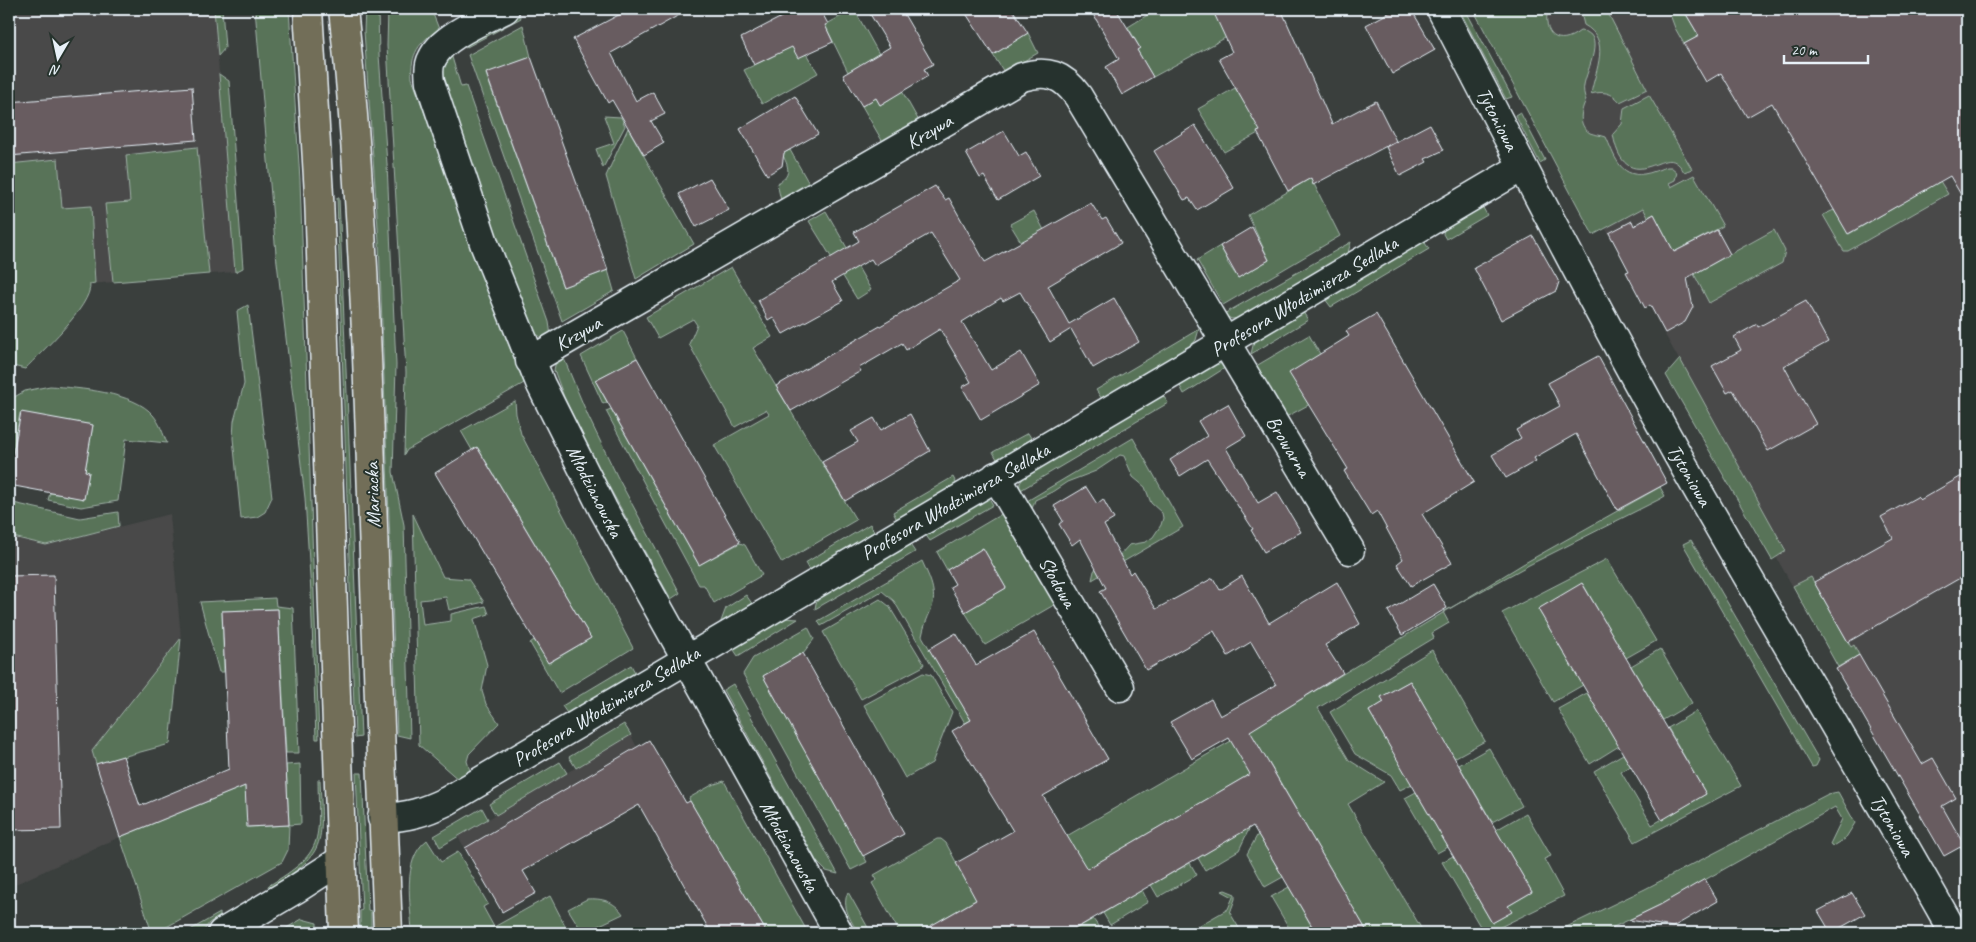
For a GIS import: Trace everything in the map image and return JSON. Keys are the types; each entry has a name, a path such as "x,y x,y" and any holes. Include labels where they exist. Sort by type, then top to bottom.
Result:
{"main road":[{"path":"308,9 320,195 344,933"},
{"name":"Mariacka","path":"343,9 364,265 382,818 388,933"}],"street":[{"name":"Młodzianowska","path":"505,9 443,44 432,59 429,68 430,82 485,246 530,361 603,509 840,933"},
{"name":"Tytoniowa","path":"1441,9 1522,167 1680,459 1858,762 1954,933"},
{"name":"Krzywa","path":"530,361 1022,77 1031,74 1054,75 1072,87 1226,342"},
{"name":"Profesora Włodzimierza Sedlaka","path":"382,818 423,812 447,801 1522,167"},
{"name":"Browarna","path":"1226,342 1350,550"},
{"name":"Słodowa","path":"996,476 1120,687"},
{"path":"222,933 341,860"}],"shaded area":[{"path":"9,9 214,9 235,272 90,284 9,205"},
{"path":"1487,9 1967,9 1967,843 1944,856 1836,669 1838,667 1776,557 1786,551 1594,208"},
{"path":"170,514 181,638 92,751 120,837 9,887 9,536 46,545"},
{"path":"631,735 637,747 465,848 458,837"}],"green space":[{"path":"214,9 222,9 225,48 218,56"},
{"path":"255,9 289,9 300,180 319,739 316,739 311,593 305,498 276,254"},
{"path":"365,9 378,9 396,365 393,472 404,525 410,738 397,735 379,242 364,31"},
{"path":"388,9 431,9 439,29 417,49 414,55 412,78 498,318 524,383 407,450 404,455 406,372 387,46"},
{"path":"854,9 879,54 848,72 825,25"},
{"path":"1157,9 1223,9 1236,32 1153,77 1137,50 1140,48 1128,27"},
{"path":"1459,9 1465,9 1512,97 1506,99"},
{"path":"1473,9 1548,9 1547,25 1554,36 1565,38 1580,31 1588,33 1593,38 1594,45 1584,87 1586,100 1581,117 1583,126 1590,133 1606,137 1615,157 1623,169 1629,172 1644,174 1671,167 1677,172 1675,180 1669,183 1671,187 1694,175 1723,226 1674,252 1654,214 1648,217 1643,208 1593,235"},
{"path":"1580,9 1606,9 1647,89 1620,102 1614,96 1607,93 1591,94 1600,56 1600,47 1593,31 1584,25"},
{"path":"1668,9 1683,9 1699,36 1684,44 1675,28"},
{"path":"519,15 521,18 465,48 465,45"},
{"path":"523,25 531,57 486,74 563,287 608,270 614,291 562,321 468,55"},
{"path":"1028,33 1038,53 1004,72 993,55"},
{"path":"791,44 805,52 818,73 762,104 744,70 771,57"},
{"path":"451,54 461,87 466,86 549,322 551,336 541,337 533,332 493,229 443,75 444,65"},
{"path":"219,74 229,81 243,268 235,272"},
{"path":"898,84 920,123 884,144 862,106 876,98 880,105 890,99 885,92"},
{"path":"1235,88 1245,104 1266,92 1280,121 1224,152 1198,109"},
{"path":"1649,95 1692,169 1684,172 1676,162 1667,160 1639,168 1632,167 1622,160 1616,148 1613,134 1622,124 1624,108"},
{"path":"1520,112 1545,160 1540,163 1515,115"},
{"path":"604,116 621,117 625,126 603,168 596,149 614,143"},
{"path":"628,128 694,244 636,279 606,176"},
{"path":"197,147 209,274 113,282 105,204 130,202 126,155"},
{"path":"790,150 811,187 782,205 777,183 782,181 787,174 786,163 782,154"},
{"path":"58,159 62,208 91,206 95,283 90,284 83,304 75,316 25,369 9,365 9,164"},
{"path":"1311,178 1340,236 1223,305 1197,260 1220,246 1227,262 1238,278 1269,260 1248,215"},
{"path":"1940,181 1948,194 1848,251 1844,251 1823,215 1834,210 1849,234"},
{"path":"337,198 339,198 361,737 355,738"},
{"path":"1482,206 1487,215 1446,239 1443,234 1444,229"},
{"path":"826,211 871,290 857,299 809,221"},
{"path":"1034,211 1066,272 1038,270 1010,224"},
{"path":"1774,230 1785,251 1782,263 1709,303 1694,274"},
{"path":"1351,242 1347,256 1239,318 1232,319 1222,315"},
{"path":"1421,242 1425,243 1429,249 1331,307 1325,299"},
{"path":"731,267 772,337 753,348 856,520 782,563 714,445 769,414 766,410 735,427 689,344 697,325 693,319 658,338 646,317"},
{"path":"248,305 272,497 265,512 257,517 241,519 233,438 234,421 244,384 237,311"},
{"path":"1303,312 1308,320 1251,354 1254,341"},
{"path":"1199,329 1196,340 1189,348 1102,399 1096,390"},
{"path":"623,331 637,358 595,380 607,402 603,404 581,356"},
{"path":"1309,335 1320,354 1310,404 1286,417 1256,366"},
{"path":"562,354 588,416 618,478 680,593 671,599 597,465 564,397 554,370 556,361"},
{"path":"1680,359 1786,551 1772,560 1666,375"},
{"path":"1215,364 1228,366 1184,394 1179,384"},
{"path":"50,386 90,390 119,396 144,407 158,421 167,443 126,439 118,501 81,507 48,500 50,493 84,498 89,472 85,471 93,425 20,413 12,459 9,459 9,400 25,391"},
{"path":"1162,394 1168,403 1019,491 1020,483 1026,474"},
{"path":"515,401 521,434 633,648 559,693 530,643 534,640 549,663 591,638 478,448 472,450 461,431"},
{"path":"611,409 699,565 740,543 745,545 762,575 714,603 704,585 699,585 655,504 606,411"},
{"path":"1028,433 1033,441 998,461 993,452"},
{"path":"1133,438 1183,527 1092,580 1097,567 1118,557 1129,545 1146,542 1153,537 1163,518 1162,513 1151,503 1145,487 1133,477 1124,456 1120,455 1096,471 1067,482 1035,500 1032,509 1027,501"},
{"path":"953,477 957,485 897,520 893,512"},
{"path":"1660,487 1665,496 1529,565 1456,605 1523,564"},
{"path":"989,498 993,505 930,541 925,534 984,499"},
{"path":"9,502 80,518 118,512 119,526 46,545 9,536"},
{"path":"1005,512 1059,602 985,645 965,612 1006,588 983,548 947,570 937,552"},
{"path":"413,514 443,577 468,579 484,602 449,610 446,597 420,600 423,625 451,621 451,614 486,606 489,614 474,619 487,665 482,691 486,704 499,723 469,754 467,761 471,774 460,781 419,745"},
{"path":"870,524 875,533 810,572 805,563"},
{"path":"1691,540 1819,760 1816,766 1812,767 1683,544"},
{"path":"909,543 915,552 815,609 816,603 823,594"},
{"path":"1607,559 1656,641 1626,658 1583,584 1538,609 1583,685 1553,702 1502,613"},
{"path":"922,561 932,585 934,597 922,636 971,720 965,723 894,601 882,591 821,626 818,621"},
{"path":"1811,577 1851,647 1854,645 1859,655 1838,667 1793,586"},
{"path":"746,595 753,605 720,624 726,608"},
{"path":"275,598 276,606 293,608 299,753 286,753 278,609 222,611 224,672 219,672 200,602"},
{"path":"880,599 889,606 924,664 922,667 861,699 823,632"},
{"path":"1443,613 1449,623 1432,633 1434,638 1318,708 1349,760 1384,782 1348,804 1424,933 1357,933 1365,928 1269,763 1010,914 998,887 939,921 940,924 924,933 900,933 872,883 877,880 874,875 937,839 941,839 946,843 967,883 1003,863 1008,870 1269,719"},
{"path":"784,618 798,619 738,656 732,647"},
{"path":"808,627 814,639 803,653 763,676 867,862 851,870 743,674 753,658"},
{"path":"181,638 170,744 96,764 92,751"},
{"path":"1660,649 1692,703 1663,720 1631,666"},
{"path":"1432,650 1485,741 1454,758 1410,681 1381,697 1384,702 1369,711 1412,784 1400,790 1391,775 1355,754 1330,712"},
{"path":"631,665 637,676 569,716 562,706"},
{"path":"923,673 931,675 952,712 932,763 905,778 864,705"},
{"path":"733,684 838,874 826,871 817,862 723,690"},
{"path":"1587,693 1619,746 1590,764 1558,709"},
{"path":"1696,711 1741,786 1635,842 1594,771 1623,754 1631,766 1621,772 1652,825 1706,794 1668,728"},
{"path":"624,724 631,735 576,768 569,757"},
{"path":"1489,748 1522,806 1492,822 1459,765"},
{"path":"560,762 567,773 496,815 489,804"},
{"path":"300,764 301,824 289,825 286,765"},
{"path":"356,773 362,773 368,910 371,911 371,933 360,933 360,911 362,910"},
{"path":"318,780 320,780 321,819 317,845 311,856 302,866 269,889 268,886 300,864 315,844 319,818"},
{"path":"724,781 808,933 767,933 690,801 689,798 712,785"},
{"path":"245,786 248,827 289,825 288,850 282,862 156,933 152,933 120,837"},
{"path":"1416,792 1448,847 1437,853 1405,798"},
{"path":"1838,792 1855,823 1845,839 1832,847 1830,844 1842,819 1835,807 1660,905 1601,933 1554,933 1645,889 1828,794"},
{"path":"482,808 488,819 440,847 434,836"},
{"path":"1526,813 1551,856 1544,859 1564,896 1490,932 1484,933 1442,862 1453,856 1492,923 1511,912 1508,906 1532,892 1496,830"},
{"path":"1250,827 1239,850 1205,870 1198,858"},
{"path":"1258,834 1283,877 1265,887 1247,854"},
{"path":"427,840 441,862 458,852 488,904 483,907 494,927 550,896 569,933 412,933 409,883 414,859 419,849"},
{"path":"1190,863 1197,875 1158,897 1151,885"},
{"path":"1289,887 1311,925 1297,933 1292,933 1271,897"},
{"path":"1142,890 1148,902 1110,925 1103,913"},
{"path":"1225,890 1235,894 1230,913 1242,933 1186,933 1228,909 1233,897 1222,891"},
{"path":"848,892 871,933 858,933 852,923 846,908"},
{"path":"587,899 598,899 612,903 623,914 583,933 568,909"},
{"path":"220,913 220,916 209,923 203,932 185,933"},
{"path":"302,919 317,923 317,933 278,933"},
{"path":"1093,919 1101,930 1096,933 1068,933"}],"building":[{"path":"630,9 690,9 611,53 636,101 653,92 665,114 651,121 664,143 644,155 612,100 608,103 573,39"},
{"path":"797,9 820,9 828,24 825,25 833,42 798,58 792,47 754,65 741,38"},
{"path":"867,9 901,9 933,64 924,69 928,76 880,105 876,98 862,106 843,75 890,47"},
{"path":"963,9 1012,9 1028,33 993,55"},
{"path":"1090,9 1116,9 1140,48 1137,50 1153,77 1122,95 1106,67 1119,59"},
{"path":"1212,9 1281,9 1332,124 1376,101 1396,141 1313,185 1311,178 1288,191 1257,132 1260,131 1219,59 1232,52"},
{"path":"1396,9 1411,9 1435,50 1392,74 1366,25"},
{"path":"1683,9 1967,9 1967,205 1950,176 1848,234 1772,103 1747,117 1721,73 1706,82 1684,44 1699,36"},
{"path":"531,57 608,270 563,287 486,73"},
{"path":"192,87 196,140 9,156 9,102"},
{"path":"795,96 818,134 784,153 782,166 767,175 740,129"},
{"path":"1430,124 1444,150 1425,159 1427,162 1400,176 1386,147"},
{"path":"1195,125 1234,188 1197,210 1189,198 1184,200 1154,151"},
{"path":"1004,131 1019,156 1026,152 1039,176 998,200 984,176 980,178 966,153"},
{"path":"710,178 729,210 696,227 679,194"},
{"path":"935,186 945,200 949,198 985,262 1091,203 1102,220 1106,218 1121,243 1048,286 1069,324 1114,298 1139,342 1093,368 1071,329 1050,342 1020,292 1003,301 1001,298 962,322 991,370 1021,352 1040,385 981,420 962,387 971,382 940,329 906,350 902,343 859,368 861,371 791,411 776,386 960,280 931,233 875,265 871,259 832,282 843,301 783,334 773,317 768,320 758,300 859,241 854,232"},
{"path":"1654,214 1674,252 1717,230 1730,254 1687,278 1693,307 1685,322 1665,333 1650,305 1645,308 1626,272 1629,271 1609,233 1632,221 1634,226"},
{"path":"1252,227 1269,260 1238,278 1220,246"},
{"path":"1533,236 1559,282 1556,291 1501,320 1474,268"},
{"path":"1806,301 1828,342 1784,366 1816,424 1768,451 1733,390 1727,393 1712,366 1741,350 1734,337 1757,324 1758,327"},
{"path":"1376,314 1474,482 1422,514 1452,563 1411,586 1397,564 1403,559 1377,511 1371,515 1344,471 1348,469 1289,373 1349,336 1346,331"},
{"path":"1598,356 1667,483 1617,510 1576,434 1534,458 1536,461 1506,478 1492,455 1521,438 1516,430 1560,406 1548,383"},
{"path":"637,358 740,542 699,565 595,380"},
{"path":"1228,404 1246,436 1226,448 1258,503 1277,492 1301,532 1264,552 1251,530 1253,529 1207,459 1180,476 1170,460 1207,436 1198,421"},
{"path":"21,412 93,425 85,471 89,472 84,499 9,485 9,458 12,459"},
{"path":"910,414 930,451 845,501 822,462 858,442 851,431 874,418 881,430"},
{"path":"477,447 591,638 548,663 435,473"},
{"path":"1967,473 1967,574 1848,642 1814,582 1893,538 1881,517 1917,497 1920,500"},
{"path":"1086,487 1097,504 1103,499 1114,519 1104,525 1130,574 1133,571 1156,609 1213,578 1220,590 1242,576 1269,623 1337,582 1360,624 1325,645 1343,673 1250,731 1368,933 1316,933 1253,826 1068,933 918,933 976,900 956,863 1013,831 952,731 971,720 929,649 956,633 976,665 1034,632 1108,759 1043,796 1087,869 1250,774 1229,738 1192,759 1170,722 1211,699 1220,716 1276,685 1251,642 1228,656 1214,631 1146,670 1100,591 1106,588 1080,539 1072,545 1059,524 1063,521 1054,506"},
{"path":"983,548 1006,588 965,612 950,587 955,584 947,570"},
{"path":"54,575 61,829 9,830 9,576"},
{"path":"1582,583 1706,794 1662,820 1538,609"},
{"path":"1433,584 1447,608 1402,635 1388,611"},
{"path":"278,609 289,825 247,827 245,786 120,837 96,764 123,756 140,806 229,769 222,611"},
{"path":"803,653 904,834 863,856 763,676"},
{"path":"1859,655 1922,764 1933,758 1956,798 1942,806 1964,845 1944,856 1836,669"},
{"path":"1410,681 1532,892 1508,906 1512,912 1492,923 1369,711 1384,702 1381,697"},
{"path":"649,740 686,803 690,801 767,933 711,933 639,805 523,871 536,893 502,912 465,848"},
{"path":"1705,879 1718,901 1673,927 1629,920 1660,905"},
{"path":"1852,893 1865,914 1831,933 1818,911"}]}
